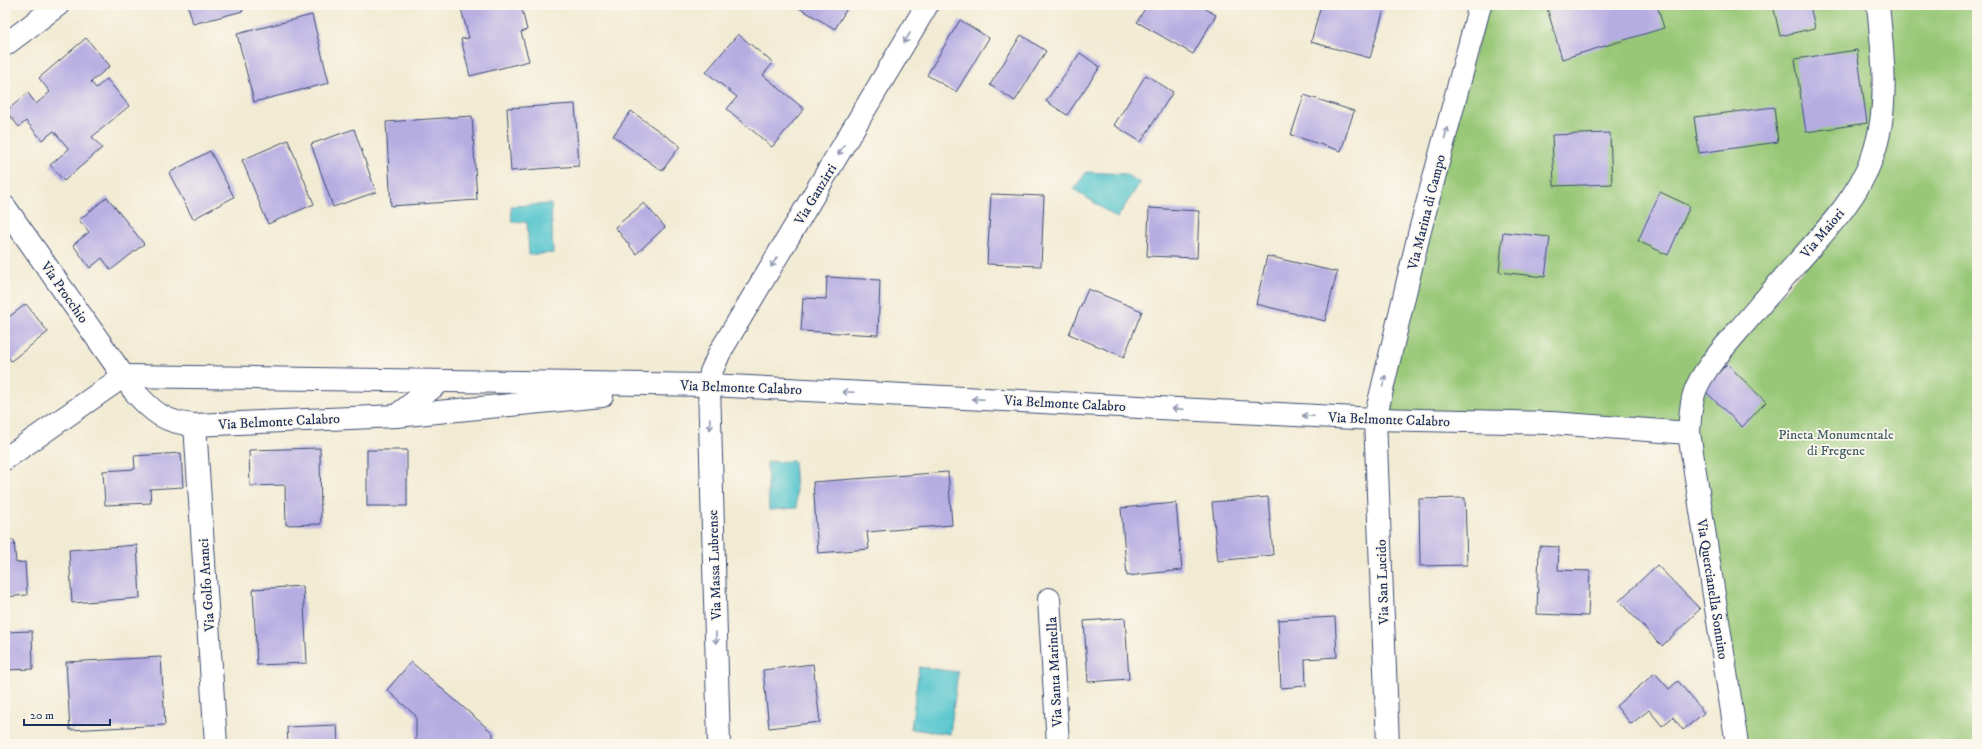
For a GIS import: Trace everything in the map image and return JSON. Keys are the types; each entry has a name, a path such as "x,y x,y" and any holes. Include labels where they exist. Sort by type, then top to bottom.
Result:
{"street":[{"path":"5,45 58,5"},
{"name":"Via Ganzirri","path":"709,385 711,372 720,352 927,5"},
{"name":"Via Marina di Campo","path":"1375,419 1419,234 1480,5"},
{"name":"Via Maiori","path":"1689,433 1690,409 1693,397 1709,367 1772,290 1833,222 1855,192 1872,158 1880,130 1884,102 1878,5"},
{"name":"Via Procchio","path":"5,207 124,376"},
{"path":"5,459 124,376"},
{"name":"Via Belmonte Calabro","path":"124,376 144,402 162,416 174,422 195,425 396,416 709,385"},
{"name":"Via Belmonte Calabro","path":"124,376 709,385 1375,419 1552,423 1689,433"},
{"path":"396,416 441,381"},
{"name":"Via Massa Lubrense","path":"709,385 719,744"},
{"name":"Via San Lucido","path":"1375,419 1388,744"},
{"name":"Via Golfo Aranci","path":"195,425 216,744"},
{"name":"Via Quercianella Sonnino","path":"1689,433 1737,744"},
{"name":"Via Santa Marinella","path":"1049,599 1058,744"}],"green space":[{"path":"1488,5 1875,5 1872,158 1709,367 1689,433 1375,419"},
{"name":"Pineta Monumentale di Fregene","path":"1887,5 1977,5 1977,744 1743,744 1693,433 1699,392 1861,202"}],"water":[{"path":"1086,172 1125,174 1140,183 1117,218 1074,189"},
{"path":"551,204 553,253 529,255 527,222 512,222 511,206"},
{"path":"794,461 797,508 769,510 767,462"},
{"path":"919,667 958,672 950,734 911,729"}],"building":[{"path":"188,5 241,5 243,11 193,24"},
{"path":"460,5 521,5 527,30 521,32 529,61 470,76 461,39 469,38"},
{"path":"794,5 849,5 835,29"},
{"path":"1147,5 1199,5 1216,15 1193,54 1137,22"},
{"path":"1321,5 1385,6 1370,58 1311,42"},
{"path":"1555,5 1657,5 1664,28 1562,59 1547,8"},
{"path":"1773,5 1810,5 1815,28 1780,36"},
{"path":"312,15 329,83 254,102 237,34"},
{"path":"960,20 989,38 956,92 927,75"},
{"path":"738,34 773,63 763,75 804,109 772,147 727,109 737,97 706,72"},
{"path":"1021,35 1046,51 1015,101 990,85"},
{"path":"86,38 110,66 91,82 96,88 107,79 129,106 92,137 102,148 64,181 50,165 69,149 54,131 42,140 26,121 19,127 6,111 28,93 36,104 50,92 39,78"},
{"path":"1857,50 1867,123 1806,132 1795,59"},
{"path":"1080,53 1100,67 1067,115 1046,101"},
{"path":"1146,75 1173,92 1141,142 1114,125"},
{"path":"1304,95 1354,111 1341,151 1291,135"},
{"path":"575,104 579,166 511,171 507,108"},
{"path":"1774,107 1778,142 1699,153 1694,117"},
{"path":"631,111 680,146 662,171 613,136"},
{"path":"472,116 477,200 391,206 386,122"},
{"path":"354,129 376,192 333,207 311,144"},
{"path":"1610,133 1612,184 1554,186 1552,135"},
{"path":"288,140 314,204 268,224 242,160"},
{"path":"210,151 234,197 193,219 169,173"},
{"path":"1660,192 1690,206 1668,255 1638,241"},
{"path":"991,194 1044,196 1041,266 987,264"},
{"path":"107,197 144,244 111,270 102,258 90,268 73,245 89,232 79,220"},
{"path":"644,203 665,227 636,254 615,227"},
{"path":"1149,208 1199,211 1197,258 1147,256"},
{"path":"1503,232 1550,237 1545,277 1499,272"},
{"path":"1267,256 1337,272 1325,321 1256,304"},
{"path":"827,277 880,280 878,335 801,331 803,298 826,299"},
{"path":"1088,289 1142,311 1124,357 1069,334"},
{"path":"26,304 48,332 11,361 5,352 5,320"},
{"path":"1727,364 1766,402 1742,427 1703,389"},
{"path":"320,448 321,524 286,525 285,485 250,486 249,450"},
{"path":"367,450 407,450 407,506 367,506"},
{"path":"181,453 183,487 150,489 151,503 105,505 103,471 135,469 134,456"},
{"path":"948,472 952,525 867,532 869,549 818,553 813,482"},
{"path":"1268,497 1273,555 1218,561 1212,502"},
{"path":"1465,498 1467,565 1420,566 1419,499"},
{"path":"1176,503 1182,570 1127,576 1121,508"},
{"path":"14,540 16,563 25,562 27,595 5,597 5,541"},
{"path":"137,545 140,598 72,603 69,550"},
{"path":"1539,546 1559,547 1558,570 1590,571 1588,616 1537,614"},
{"path":"1657,565 1700,609 1662,646 1619,601"},
{"path":"303,586 307,663 257,665 253,589"},
{"path":"1335,617 1337,657 1305,659 1306,686 1281,688 1278,620"},
{"path":"1125,618 1129,679 1088,682 1084,621"},
{"path":"32,631 33,669 5,670 5,632"},
{"path":"161,657 165,725 70,730 66,662"},
{"path":"411,662 493,733 493,744 416,744 416,716 387,690"},
{"path":"813,664 820,722 769,728 763,670"},
{"path":"1655,673 1669,689 1678,681 1704,713 1683,730 1673,717 1662,726 1649,710 1631,724 1616,706"},
{"path":"337,725 338,744 288,744 287,727"}]}
